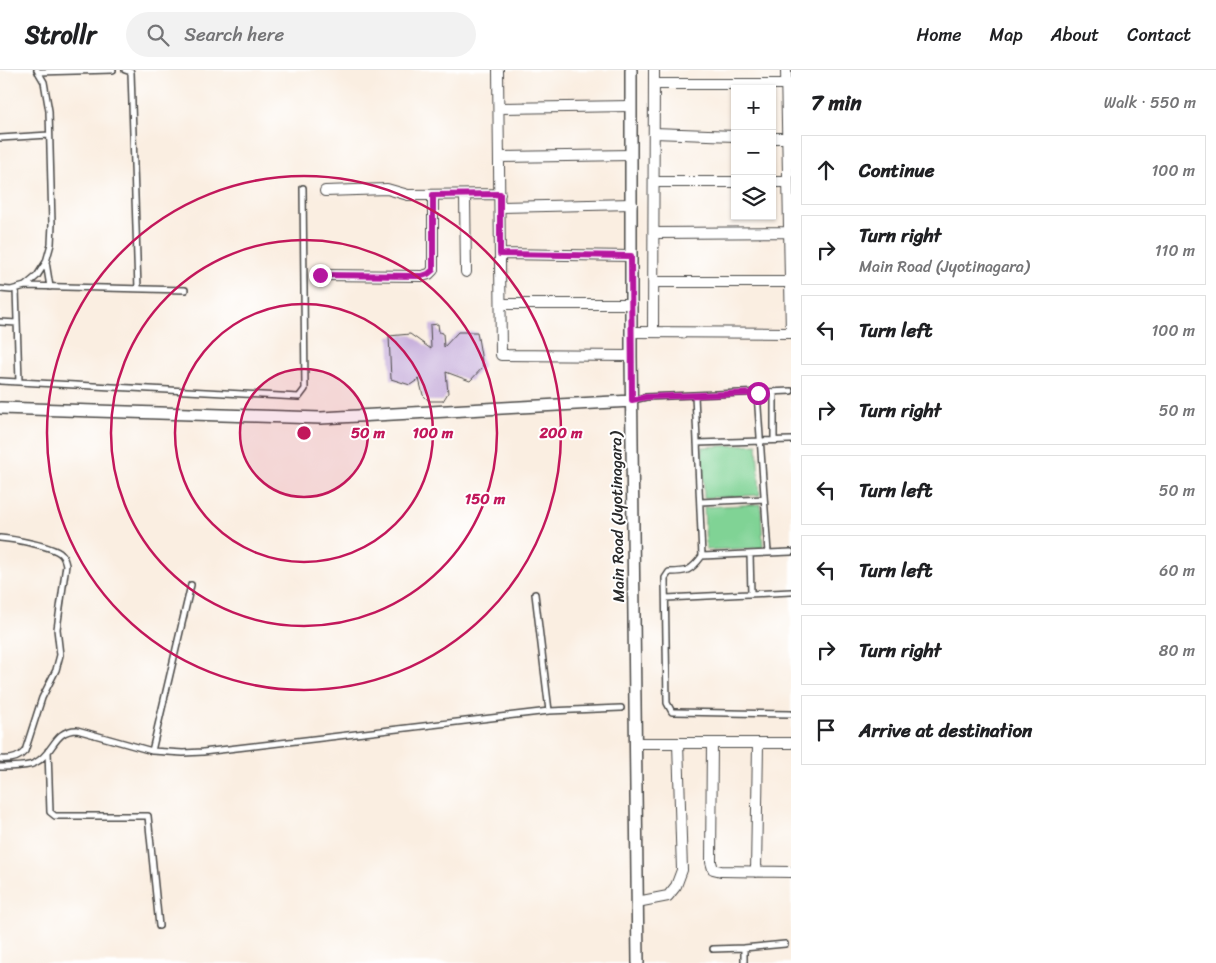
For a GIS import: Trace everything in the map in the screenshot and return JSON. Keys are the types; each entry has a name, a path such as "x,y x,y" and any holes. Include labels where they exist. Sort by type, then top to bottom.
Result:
{"street":[{"path":"498,70 501,356 631,356"},
{"name":"Main Road (Jyotinagara)","path":"631,70 631,356 638,963"},
{"path":"653,332 654,70"},
{"path":"631,332 791,333 786,70"},
{"path":"654,84 786,84"},
{"path":"498,108 631,106"},
{"path":"654,133 731,136"},
{"path":"776,138 788,138"},
{"path":"499,157 631,155"},
{"path":"654,182 731,182"},
{"path":"776,182 788,182"},
{"path":"325,191 387,189 408,195 500,194"},
{"path":"320,275 422,276 428,274 433,270 433,195"},
{"path":"465,195 466,272"},
{"path":"500,207 632,204"},
{"path":"654,233 789,232"},
{"path":"500,254 631,256"},
{"path":"654,282 790,282"},
{"path":"501,304 632,304"},
{"path":"0,408 321,418 632,400"},
{"path":"636,743 791,743"},
{"path":"637,902 668,896 676,886 682,870 678,743"},
{"path":"712,743 712,866 716,871 721,872 791,872"},
{"path":"756,872 758,743"}],"lane":[{"path":"37,71 113,70"},
{"path":"125,70 131,72 138,289"},
{"path":"0,289 16,289 24,286 37,276 46,262 51,244 49,111 44,82 37,71"},
{"path":"0,138 49,135"},
{"path":"0,381 293,398 303,394 305,389 303,188"},
{"path":"46,262 50,287"},
{"path":"24,286 185,290"},
{"path":"16,289 19,382"},
{"path":"0,322 18,323"},
{"path":"632,400 646,397 791,391"},
{"path":"774,392 774,440"},
{"path":"758,393 768,553"},
{"path":"695,395 702,556 689,570 666,574 667,703 672,712 791,714"},
{"path":"697,444 791,440"},
{"path":"700,502 764,499"},
{"path":"0,538 24,542 58,552 63,555 66,565 56,629 60,647 56,670 42,698 25,751 7,760 0,760"},
{"path":"702,556 791,552"},
{"path":"750,554 751,594"},
{"path":"152,751 191,585"},
{"path":"666,598 791,592"},
{"path":"535,594 549,712"},
{"path":"0,767 29,765 42,759 65,731 77,730 152,751 183,753 549,712 621,708"},
{"path":"48,750 50,812 55,816 148,816 159,926"},
{"path":"712,949 785,944"},
{"path":"744,948 744,963"}],"green space":[{"path":"757,444 760,495 704,498 702,447"},
{"path":"761,504 763,548 706,550 704,507"}],"building":[{"path":"438,324 439,332 443,333 444,347 458,332 477,332 483,367 470,381 446,372 448,393 443,401 429,401 423,395 419,379 410,385 391,379 389,336 410,334 431,349 430,325"}],"route":[{"path":"320,275 422,276 428,274 433,270 433,195 500,194 500,254 631,256 632,400 646,397 758,393"}]}
